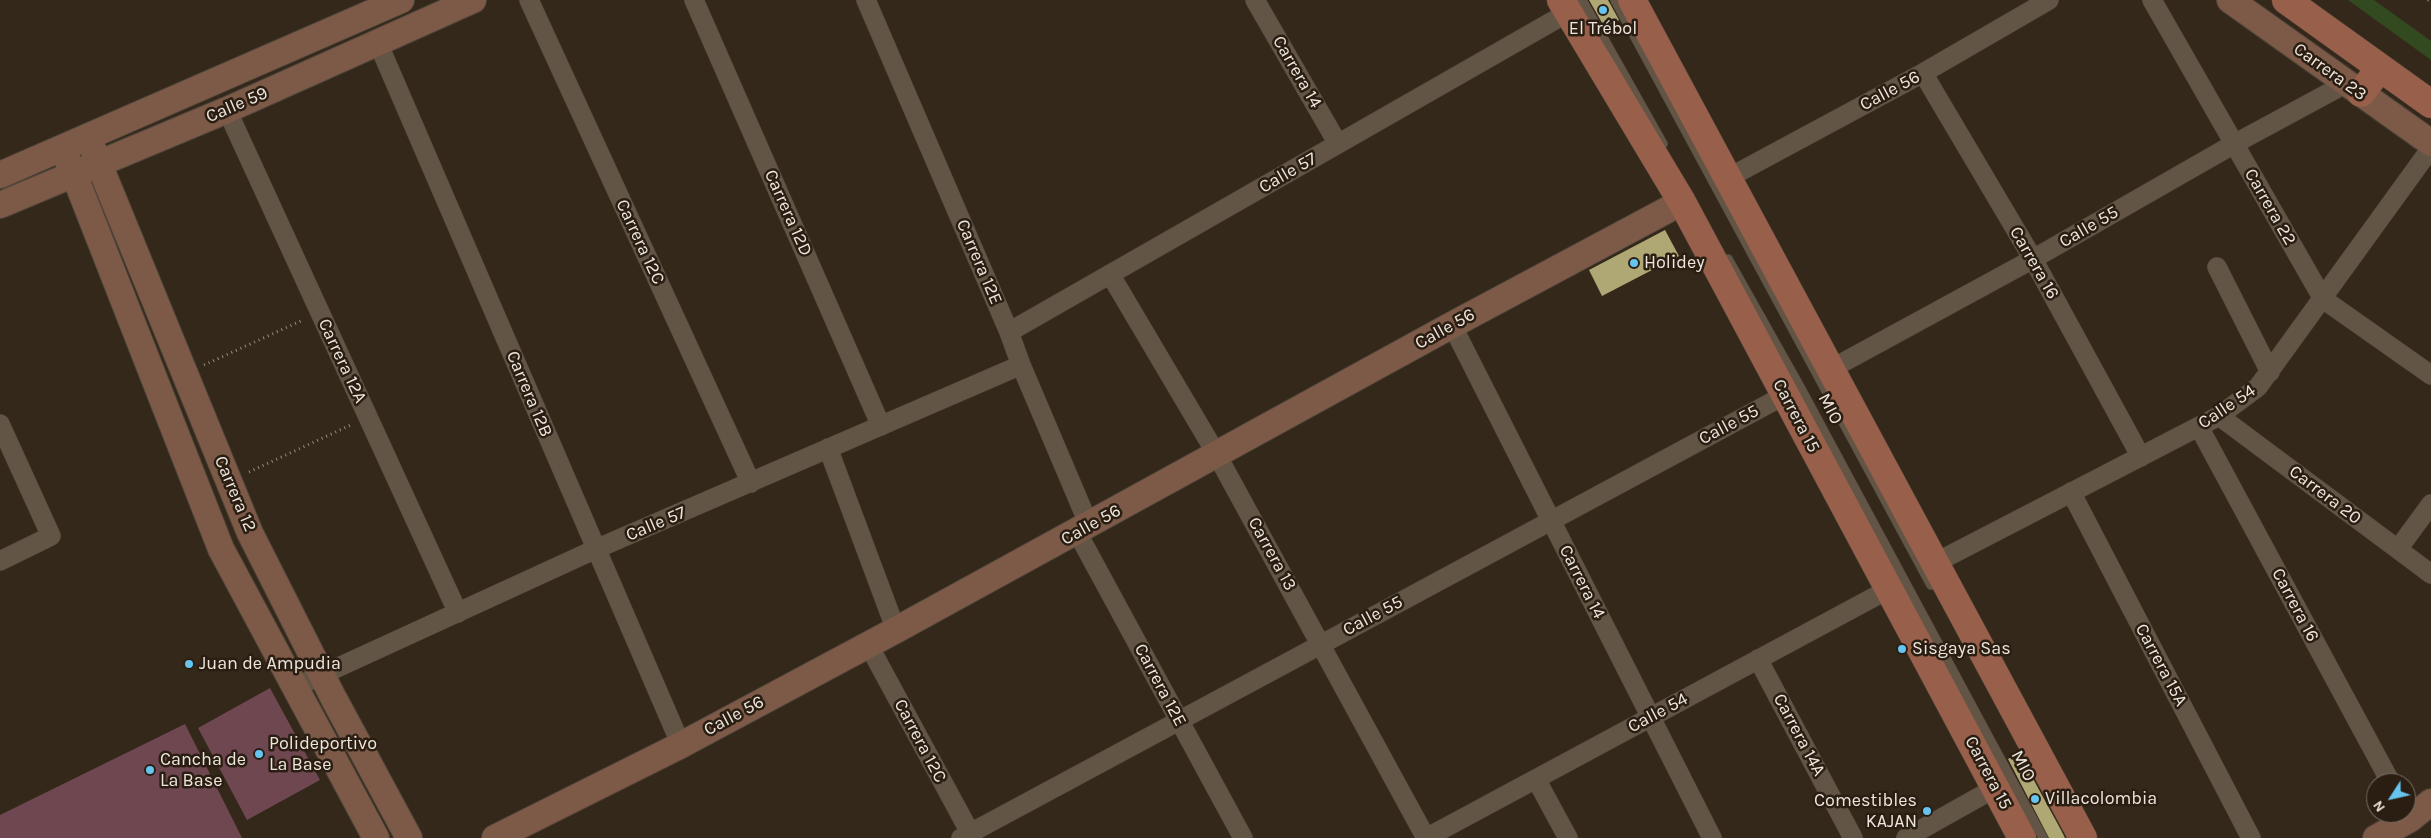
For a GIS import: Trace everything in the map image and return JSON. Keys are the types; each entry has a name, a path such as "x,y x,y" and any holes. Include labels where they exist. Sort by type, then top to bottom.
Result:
{"main road":[{"path":"1632,0 2083,838"},
{"path":"2286,0 2431,104"},
{"name":"Carrera 15","path":"1570,4 1682,202 2022,838"},
{"path":"2354,88 2380,68"}],"street":[{"name":"Calle 59","path":"0,175 401,0"},
{"name":"Calle 59","path":"0,205 226,110 473,0"},
{"name":"Carrera 12C","path":"529,0 751,483"},
{"name":"Carrera 12D","path":"694,0 881,426"},
{"name":"Carrera 12E","path":"866,0 1009,332 1083,529 1179,721 1242,838"},
{"name":"Carrera 14","path":"1255,0 1338,144"},
{"name":"Calle 56","path":"1728,178 1923,73 2049,0"},
{"name":"Carrera 22","path":"2152,0 2323,298 2431,375"},
{"name":"Carrera 23","path":"2230,0 2431,143"},
{"name":"Calle 57","path":"1009,332 1338,144 1570,4"},
{"name":"Carrera 12B","path":"378,43 681,745"},
{"name":"Carrera 16","path":"1923,73 2033,259 2141,457"},
{"name":"Calle 55","path":"1830,369 2033,259 2234,144 2354,88"},
{"name":"Carrera 12A","path":"226,110 458,612"},
{"name":"Carrera 12","path":"88,138 250,533 321,674 409,838"},
{"name":"Carrera 12","path":"62,148 74,174 221,550 376,838"},
{"name":"Calle 54","path":"1935,563 2199,427 2219,416 2258,386 2431,148"},
{"name":"Calle 56","path":"495,838 681,745 896,630 1452,325 1682,202"},
{"path":"2217,267 2270,372"},
{"name":"Carrera 13","path":"1110,274 1217,454 1426,838"},
{"name":"Carrera 14","path":"1452,325 1712,838"},
{"name":"Calle 57","path":"294,688 596,549 1021,365"},
{"name":"Calle 55","path":"968,836 1785,395"},
{"name":"Carrera 20","path":"2219,416 2431,574"},
{"path":"0,424 51,536 0,561"},
{"name":"Carrera 16","path":"2199,427 2386,773"},
{"path":"828,448 896,630"},
{"name":"Carrera 15A","path":"2071,492 2251,838"},
{"path":"2398,549 2431,504"},
{"name":"Calle 54","path":"1426,838 1889,589"},
{"name":"Carrera 12C","path":"868,644 968,836"},
{"name":"Carrera 14A","path":"1758,659 1853,838"},
{"path":"1536,779 1568,838"},
{"path":"1906,838 1996,788"},
{"path":"2416,817 2431,802"},
{"path":"2376,838 2410,823"}],"lane":[{"name":"MIO","path":"1615,0 1936,594"},
{"path":"1570,4 1668,154"},
{"name":"MIO","path":"1722,248 1800,387 2043,838"}],"path":[{"path":"200,367 320,312"},
{"path":"242,475 368,417"}],"shaded area":[{"path":"2348,0 2374,0 2431,41 2431,60"},
{"name":"Polideportivo La Base","path":"270,688 320,780 247,820 198,728"},
{"name":"Cancha de La Base","path":"185,724 242,838 0,838 0,815"}],"building":[{"name":"El Trébol","path":"1589,0 1608,0 1619,20 1605,28"},
{"name":"Holidey","path":"1665,230 1679,256 1602,296 1589,270"},
{"name":"Villacolombia","path":"2019,753 2065,838 2049,838 2008,759"}],"place":[{"name":"El Trébol","path":"1603,10"},
{"name":"Holidey","path":"1634,263"},
{"name":"Sisgaya Sas","path":"1902,649"},
{"name":"Juan de Ampudia","path":"189,664"},
{"name":"Polideportivo La Base","path":"259,754"},
{"name":"Cancha de La Base","path":"150,770"},
{"name":"Villacolombia","path":"2035,799"},
{"name":"Comestibles KAJAN","path":"1927,811"}]}
